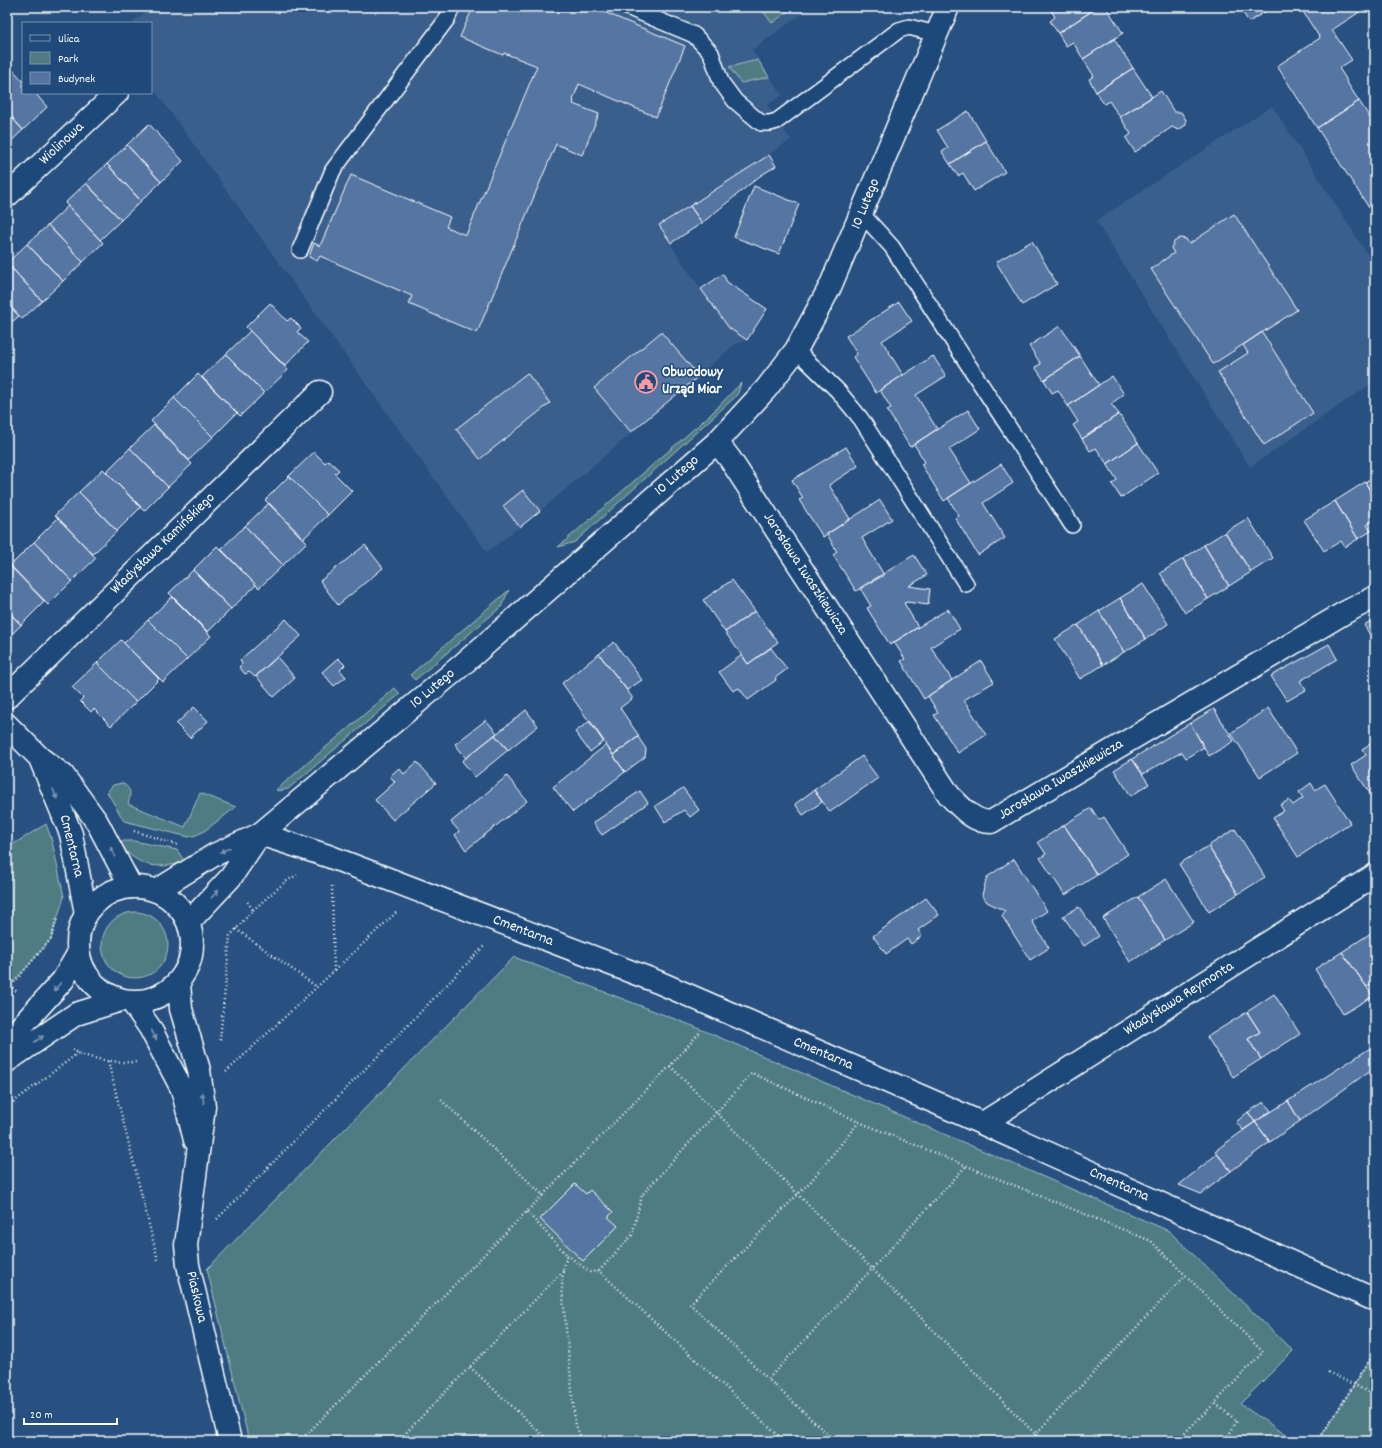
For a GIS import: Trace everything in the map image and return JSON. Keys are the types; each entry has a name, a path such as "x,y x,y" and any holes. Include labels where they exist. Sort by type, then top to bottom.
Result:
{"street":[{"name":"10 Lutego","path":"260,834 463,664 717,442 766,389 796,350 830,288 948,7"},
{"name":"Wiolinowa","path":"7,196 117,94"},
{"name":"Władysława Kamińskiego","path":"7,697 320,392"},
{"name":"Jarosława Iwaszkiewicza","path":"717,442 730,459 949,795 964,810 976,819 984,822 990,822 1344,613 1375,597"},
{"name":"Cmentarna","path":"7,725 40,758 63,775 97,822 131,887"},
{"name":"Cmentarna","path":"40,758 71,834 86,914"},
{"path":"156,891 214,855 260,834"},
{"path":"188,923 231,877 260,834"},
{"name":"Cmentarna","path":"260,834 328,856 658,982 983,1123 1375,1300"},
{"name":"Władysława Reymonta","path":"983,1123 1375,875"},
{"path":"131,887 156,891 166,895 179,908 188,923 193,940 191,958 184,975 172,989 156,998 139,1002 126,1001 104,993 90,981 81,966 78,954 77,948 79,930 86,914 98,900 113,890 131,887"},
{"path":"7,1042 63,980 78,954"},
{"name":"Piaskowa","path":"179,982 181,1009 199,1070 204,1107 186,1245 188,1265 230,1441"},
{"path":"7,1061 76,1014 126,1001"},
{"name":"Piaskowa","path":"126,1001 150,1028 182,1089 198,1151"}],"lane":[{"path":"300,250 334,170 447,19 452,7"},
{"path":"627,7 694,35 711,53 721,82 736,101 761,123 777,121 899,30 909,28 936,34"},
{"path":"862,214 892,247 1072,525"},
{"path":"796,350 838,391 861,419 966,584"}],"path":[{"path":"132,830 183,846"},
{"path":"220,1044 230,936 254,910 285,882 298,874"},
{"path":"332,880 334,972"},
{"path":"245,898 254,910"},
{"path":"223,1075 400,910 393,907"},
{"path":"7,990 51,939 59,911"},
{"path":"236,929 317,987"},
{"path":"215,1222 386,1048 488,941"},
{"path":"11,986 16,992"},
{"path":"300,1441 670,1066 702,1030"},
{"path":"72,1048 78,1053 108,1061 137,1062"},
{"path":"7,1107 78,1053"},
{"path":"108,1061 159,1264"},
{"path":"670,1066 1042,1441"},
{"path":"526,1212 567,1255 590,1272 600,1271 632,1235 642,1195 752,1073 859,1122 1151,1241 1263,1352 1215,1403 1176,1441"},
{"path":"440,1099 543,1195"},
{"path":"835,1441 690,1304 811,1181 859,1122"},
{"path":"768,1379 872,1269 966,1166"},
{"path":"567,1255 563,1271 562,1287 575,1422 582,1441"},
{"path":"398,1441 563,1271"},
{"path":"600,1271 784,1441"},
{"path":"1030,1441 1185,1276"},
{"path":"1318,1441 1375,1352"},
{"path":"470,1367 549,1441"},
{"path":"1328,1372 1375,1395"},
{"path":"1215,1403 1237,1421 1225,1441"}],"shaded area":[{"path":"151,7 811,7 752,50 782,95 767,105 791,140 659,226 686,268 729,328 747,340 734,345 540,511 487,552 152,86 152,22 133,22"},
{"path":"1272,106 1375,266 1375,381 1250,467 1096,221"}],"green space":[{"path":"760,7 794,7 772,23"},
{"path":"758,60 769,77 741,83 729,67"},
{"path":"741,383 738,393 734,398 575,542 558,547 710,415"},
{"path":"509,590 501,607 415,680 410,675"},
{"path":"395,688 400,694 288,789 279,791 276,790"},
{"path":"122,783 128,787 130,792 128,804 185,827 200,793 236,807 203,832 189,837 124,821 107,792 113,785"},
{"path":"46,824 52,841 64,897 51,939 7,990 7,848"},
{"path":"117,841 134,841 177,850 185,862 165,866 147,864 139,861 124,850"},
{"path":"129,912 141,912 148,914 159,921 166,932 168,945 166,958 159,969 148,976 141,978 129,978 122,976 111,969 104,958 102,951 102,939 104,932 111,921 122,914"},
{"path":"514,957 693,1026 1169,1231 1293,1351 1240,1404 1295,1441 249,1441 207,1269"},
{"path":"1375,1352 1375,1441 1318,1441"}],"building":[{"path":"473,7 592,7 685,46 656,117 579,84 573,104 599,114 582,155 556,144 477,333 409,304 412,296 320,256 317,261 309,257 314,243 320,246 351,175 450,217 446,227 466,235 537,66 504,53 503,55 460,37"},
{"path":"1049,7 1098,7 1058,33 1050,21 1055,17"},
{"path":"1098,7 1106,7 1123,33 1083,59 1073,42 1066,46 1058,33"},
{"path":"1239,7 1272,7 1249,22"},
{"path":"1300,7 1367,7 1332,30 1352,60 1339,68 1359,101 1317,128 1277,66 1320,38"},
{"path":"1114,39 1133,68 1096,92 1089,79 1094,76 1083,59"},
{"path":"1133,68 1152,97 1120,117 1109,101 1104,104 1096,92"},
{"path":"13,70 22,80 22,94 36,94 47,107 23,130 7,112 7,76"},
{"path":"1161,91 1174,112 1181,112 1186,120 1186,125 1178,130 1172,127 1135,152 1126,138 1131,134 1120,117"},
{"path":"1359,101 1375,125 1375,217 1317,128"},
{"path":"968,111 986,141 950,164 942,152 948,148 937,130"},
{"path":"7,112 23,130 7,145"},
{"path":"149,124 183,161 161,182 127,145"},
{"path":"986,141 1005,172 974,191 963,173 958,176 950,164"},
{"path":"127,145 161,182 141,201 107,164"},
{"path":"769,155 776,166 760,176 702,223 690,206"},
{"path":"107,164 141,201 121,220 86,183"},
{"path":"86,183 121,220 100,240 65,203"},
{"path":"754,186 799,204 779,254 734,237"},
{"path":"68,206 103,243 83,262 48,225"},
{"path":"690,206 702,223 671,243 659,225"},
{"path":"1234,214 1297,310 1213,364 1151,269 1174,253 1171,248 1174,242 1180,238 1186,239 1189,244"},
{"path":"48,225 83,262 63,281 27,244"},
{"path":"1032,241 1057,284 1022,305 996,262"},
{"path":"27,244 63,281 42,301 7,263"},
{"path":"7,263 42,301 22,319 7,303"},
{"path":"723,274 727,282 767,309 747,340 729,328 701,289"},
{"path":"899,302 912,321 882,341 903,375 876,393 853,357 857,354 846,336"},
{"path":"7,303 19,316 7,326"},
{"path":"270,303 287,321 291,318 301,328 297,332 308,342 285,366 246,327"},
{"path":"1060,326 1080,356 1044,380 1035,367 1041,364 1029,346"},
{"path":"250,331 288,370 264,393 226,354"},
{"name":"Obwodowy Urząd Miar","path":"661,332 699,376 631,432 594,388"},
{"path":"1262,332 1313,413 1264,445 1218,372 1248,353 1243,345"},
{"path":"226,354 264,393 240,416 202,377"},
{"path":"933,356 946,376 916,395 937,429 910,447 887,410 891,408 880,390"},
{"path":"1080,356 1099,385 1068,406 1058,390 1052,393 1044,380"},
{"path":"527,373 550,403 480,459 456,429"},
{"path":"198,374 237,413 213,437 174,398"},
{"path":"1112,376 1124,394 1111,404 1119,414 1082,439 1073,425 1078,422 1068,406"},
{"path":"174,398 213,437 189,460 151,421"},
{"path":"968,410 980,429 949,449 971,483 944,501 921,464 925,462 914,444"},
{"path":"1119,414 1138,443 1107,464 1096,448 1090,451 1082,439"},
{"path":"154,425 192,464 168,487 130,448"},
{"path":"1138,443 1158,473 1121,498 1112,484 1117,480 1107,464"},
{"path":"846,447 858,466 829,485 850,519 823,537 799,500 803,498 792,480"},
{"path":"130,448 168,487 144,511 106,472"},
{"path":"314,452 325,463 328,460 339,470 335,474 352,491 328,515 289,476"},
{"path":"1001,464 1013,483 983,503 1005,538 978,555 955,518 959,516 948,498"},
{"path":"103,469 141,507 117,531 79,492"},
{"path":"289,476 328,515 303,539 265,500"},
{"path":"1375,476 1375,499 1365,482"},
{"path":"1365,482 1375,499 1375,519 1367,525 1371,531 1358,539 1335,501"},
{"path":"523,490 540,511 520,527 503,506"},
{"path":"79,492 117,531 93,554 55,515"},
{"path":"880,500 892,519 862,538 884,575 856,591 833,555 837,552 827,534"},
{"path":"1335,501 1358,539 1345,547 1341,541 1324,551 1304,520"},
{"path":"269,503 307,542 283,565 245,526"},
{"path":"58,518 96,558 72,581 34,542"},
{"path":"1248,518 1273,558 1251,572 1225,532"},
{"path":"245,526 283,565 259,588 221,549"},
{"path":"1225,532 1251,572 1229,586 1204,545"},
{"path":"34,542 72,581 48,605 10,566"},
{"path":"365,545 383,568 338,605 320,581"},
{"path":"1204,545 1229,586 1208,599 1183,559"},
{"path":"217,546 256,585 231,609 193,570"},
{"path":"914,555 927,575 909,586 930,589 928,605 907,602 904,603 918,627 890,645 867,608 871,606 860,588"},
{"path":"1183,559 1208,599 1185,613 1160,573"},
{"path":"7,562 45,601 21,625 7,610"},
{"path":"193,570 231,609 208,632 169,593"},
{"path":"732,580 755,611 725,632 703,600"},
{"path":"1143,584 1168,624 1146,639 1120,598"},
{"path":"172,597 211,636 187,659 148,620"},
{"path":"1120,598 1146,639 1124,652 1099,611"},
{"path":"948,609 960,629 931,647 952,680 924,699 901,661 905,659 894,642"},
{"path":"7,610 21,625 7,639"},
{"path":"755,611 778,642 748,664 725,632"},
{"path":"1099,611 1124,652 1103,665 1078,625"},
{"path":"286,619 301,636 255,677 249,672 245,674 239,667 242,664 240,660"},
{"path":"1375,619 1375,643 1364,625"},
{"path":"148,620 187,659 163,682 124,643"},
{"path":"1078,625 1103,665 1080,679 1055,639"},
{"path":"121,640 159,679 136,702 97,663"},
{"path":"614,642 642,680 627,690 599,654"},
{"path":"1329,644 1337,659 1300,681 1306,690 1287,701 1271,676"},
{"path":"771,648 787,669 775,678 776,680 748,700 739,688 733,691 719,672 742,655 748,664"},
{"path":"599,654 632,697 632,699 620,708 639,736 613,755 562,683"},
{"path":"277,657 295,678 274,697 256,676"},
{"path":"338,658 345,665 340,670 346,677 334,686 322,672"},
{"path":"981,661 994,682 964,700 986,735 958,753 934,715 938,713 928,696"},
{"path":"97,663 136,702 111,726 94,709 91,712 80,701 83,698 72,687"},
{"path":"194,707 208,721 190,738 176,724"},
{"path":"1268,708 1297,753 1260,777 1231,733"},
{"path":"1214,709 1234,741 1209,756 1190,723"},
{"path":"526,710 538,726 508,750 495,735"},
{"path":"486,720 497,733 466,758 455,744"},
{"path":"590,721 604,741 590,752 575,732"},
{"path":"1190,723 1204,747 1186,758 1182,752 1143,774 1132,759"},
{"path":"495,735 508,750 475,777 462,761"},
{"path":"638,737 646,749 645,757 625,772 613,755"},
{"path":"1375,741 1375,801 1351,765 1366,755 1362,749"},
{"path":"606,745 625,772 573,812 553,787"},
{"path":"862,756 878,778 830,812 814,790"},
{"path":"1132,759 1149,784 1131,796 1114,770"},
{"path":"417,762 436,783 393,820 375,800 395,782 390,776 399,768 404,774"},
{"path":"507,776 527,801 466,850 455,835 459,831 451,822"},
{"path":"1311,783 1315,790 1325,784 1350,823 1298,857 1273,818 1284,811 1280,805 1289,800 1293,805 1303,798 1299,792"},
{"path":"683,788 699,810 690,817 684,810 665,822 655,806"},
{"path":"814,790 822,802 803,815 795,804"},
{"path":"640,791 648,803 602,835 593,823"},
{"path":"1091,808 1099,820 1104,817 1128,854 1097,875 1064,825"},
{"path":"1064,825 1097,875 1065,895 1040,858 1046,854 1038,842"},
{"path":"1235,829 1265,877 1238,894 1208,846"},
{"path":"1208,846 1238,894 1209,912 1179,864"},
{"path":"1014,859 1047,911 1032,921 1049,948 1030,960 1002,916 1005,911 987,902 982,895 987,877"},
{"path":"1166,879 1194,922 1165,940 1138,897"},
{"path":"1138,897 1165,940 1130,962 1103,918"},
{"path":"926,898 939,915 918,930 922,936 911,944 907,939 886,954 873,936"},
{"path":"1079,907 1099,936 1084,946 1063,916"},
{"path":"1374,931 1375,982 1367,987 1342,952"},
{"path":"1342,952 1373,996 1343,1014 1315,969"},
{"path":"1274,994 1300,1034 1261,1059 1248,1039 1260,1032 1247,1012"},
{"path":"1247,1012 1260,1032 1248,1039 1261,1059 1233,1077 1207,1037"},
{"path":"1375,1045 1375,1067 1300,1121 1288,1101"},
{"path":"1288,1101 1300,1121 1270,1142 1255,1122"},
{"path":"1264,1102 1271,1111 1255,1122 1248,1112"},
{"path":"1248,1112 1255,1122 1243,1130 1236,1122"},
{"path":"1255,1122 1270,1142 1231,1171 1215,1151"},
{"path":"1217,1154 1231,1171 1201,1194 1179,1185"},
{"path":"575,1184 586,1194 590,1190 613,1212 608,1217 618,1226 583,1261 540,1219"}],"place":[{"name":"Obwodowy Urząd Miar","path":"646,382"}]}
